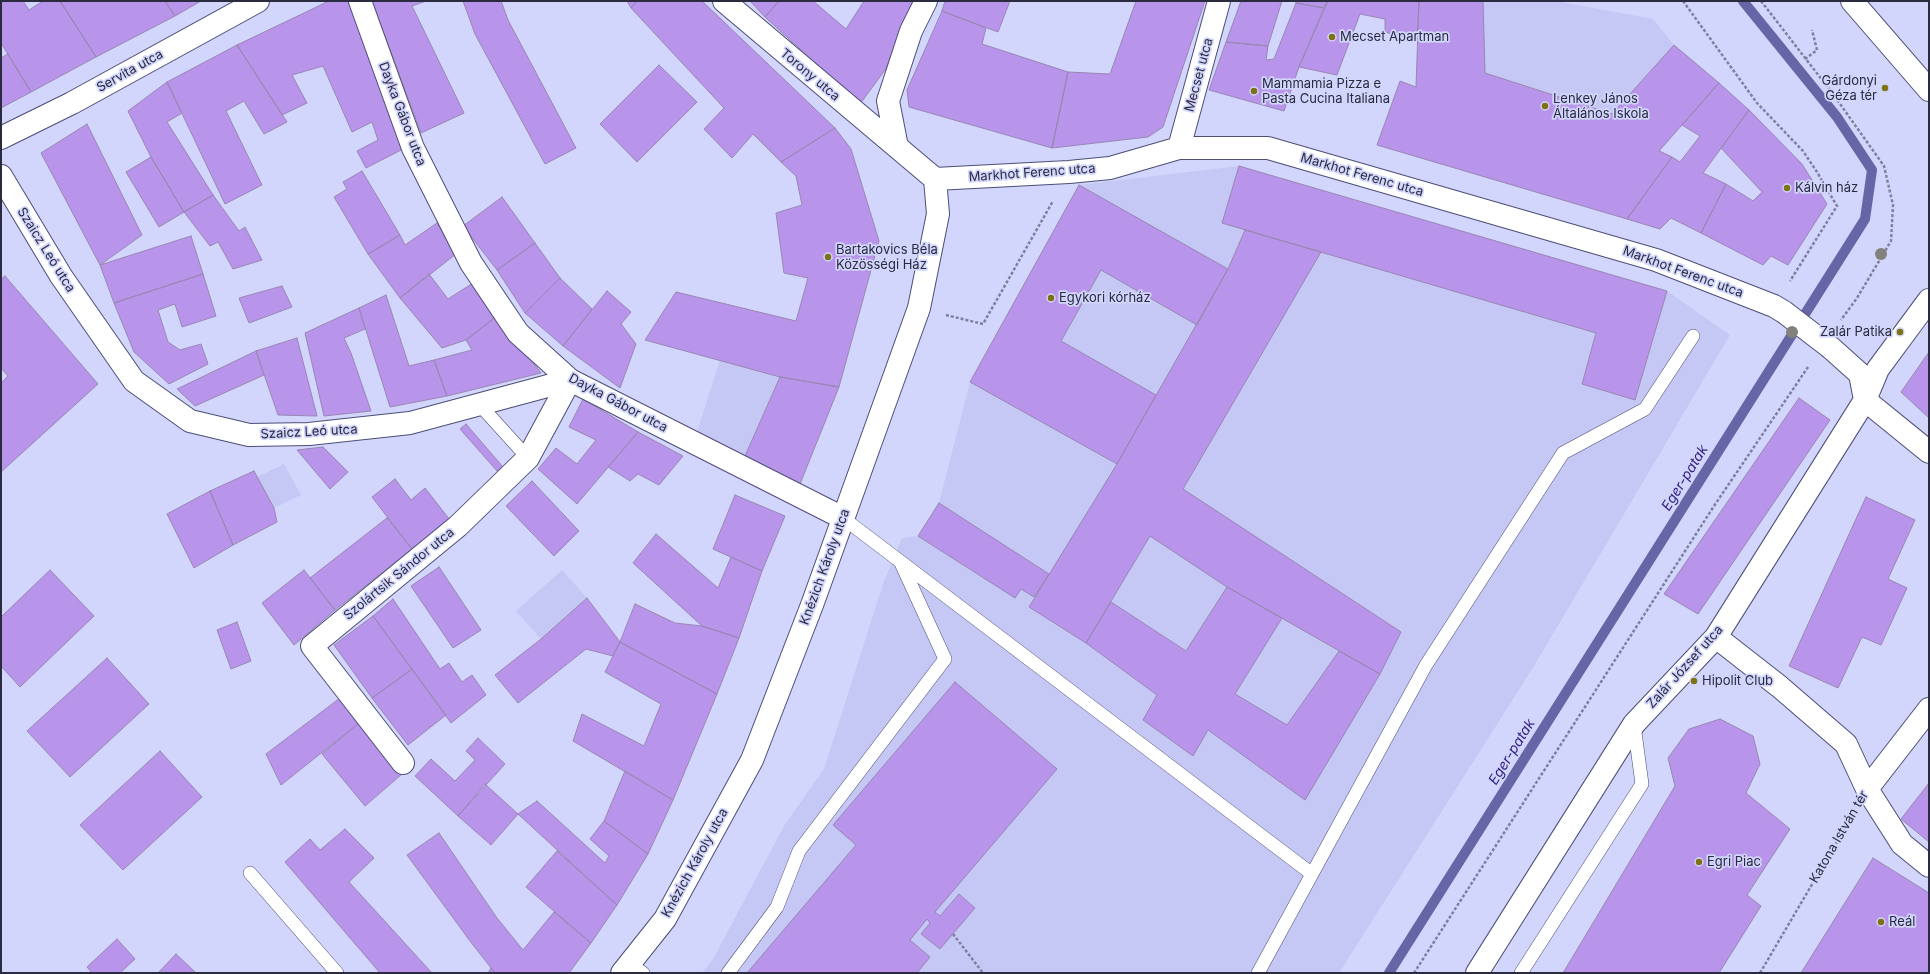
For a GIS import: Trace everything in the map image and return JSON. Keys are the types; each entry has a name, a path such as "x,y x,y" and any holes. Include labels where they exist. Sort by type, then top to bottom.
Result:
{"street":[{"name":"Servita utca","path":"1,138 72,103 258,1"},
{"name":"Dayka Gábor utca","path":"360,1 413,148 470,263 518,333 570,380 843,518"},
{"name":"Torony utca","path":"724,1 897,148"},
{"path":"926,1 912,31 888,101 897,148 935,179"},
{"name":"Mecset utca","path":"1179,148 1219,1"},
{"path":"1852,1 1929,90"},
{"name":"Markhot Ferenc utca","path":"935,179 1069,172 1110,168 1179,148 1268,148 1656,260 1779,309 1831,348 1860,374 1865,400"},
{"name":"Szaicz Leó utca","path":"1,176 61,276 134,381 190,421 249,435 309,434 410,423 570,380"},
{"name":"Knézich Károly utca","path":"632,970 665,919 752,760 812,605 919,308 938,214 935,179"},
{"name":"Zalár József utca","path":"1477,973 1634,724 1716,637 1865,400 1878,369 1929,300"},
{"name":"Szolártsik Sándor utca","path":"403,763 312,646 458,526 528,458 570,380"},
{"path":"1865,400 1929,452"},
{"path":"1716,637 1762,673 1846,744 1867,789 1902,844 1929,866"},
{"name":"Katona István tér","path":"1867,789 1929,709"}],"lane":[{"path":"1258,973 1426,665 1563,453 1645,409 1693,336"},
{"path":"479,404 528,458"},
{"path":"843,518 1312,874"},
{"path":"728,973 777,907 799,851 945,659 900,561"},
{"path":"1521,973 1642,784 1634,724"},
{"path":"250,872 337,973"}],"path":[{"path":"1683,1 1757,104 1803,151 1837,206 1779,309"},
{"path":"1805,59 1817,50 1812,30"},
{"path":"919,308 983,324 1069,172"},
{"path":"1414,973 1659,592"},
{"name":"Katona István tér","path":"1760,973 1867,789"},
{"path":"953,934 983,973"}],"shaded area":[{"name":"Lenkey János Általános Iskola","path":"1419,1 1555,1 1653,19 1674,45 1719,83 1660,150 1672,157 1627,219 1377,145 1400,81 1416,87"},
{"path":"1239,166 1667,291 1730,335 1534,666 1339,973 702,973 713,959 784,826 824,769 883,584 902,538 918,536 939,503 970,382 1079,185"},
{"path":"720,360 780,377 745,456 697,432"},
{"path":"284,464 301,495 274,508 257,477"},
{"path":"562,570 587,598 541,639 516,611"}],"building":[{"path":"1,1 23,1 29,10 43,1 60,1 96,57 31,92 1,43"},
{"path":"60,1 165,1 175,16 96,57"},
{"path":"165,1 201,1 175,16"},
{"path":"329,1 350,1 405,148 366,168 357,151 378,140 372,122 352,132 323,66 292,75 307,103 282,115 237,45"},
{"path":"372,1 426,1 412,6 464,113 421,133"},
{"path":"463,1 501,1 508,20 576,148 545,164 475,34"},
{"path":"627,1 637,1 631,8"},
{"path":"637,1 702,1 835,128 781,162 753,134 732,158 704,129 724,108 631,8"},
{"path":"750,1 779,1 765,17"},
{"path":"779,1 813,1 846,29 864,1 915,1 885,70 860,104 765,17"},
{"path":"945,1 1010,1 998,32 942,11"},
{"path":"1136,1 1205,1 1163,127 1148,137 1052,148 1068,72 1110,74"},
{"path":"1241,1 1282,1 1268,46 1226,42"},
{"path":"1296,1 1327,1 1324,8 1296,3"},
{"name":"Mecset Apartman","path":"1328,1 1419,1 1417,41 1385,32 1385,19 1360,14 1337,75 1299,67"},
{"name":"Lenkey János Általános Iskola","path":"1419,1 1483,1 1485,73 1612,114 1674,45 1719,83 1659,151 1672,157 1627,219 1377,145 1400,81 1416,87"},
{"path":"1296,3 1324,8 1299,67 1284,111 1209,90 1226,42 1268,46 1266,60 1274,59"},
{"path":"942,11 986,28 982,44 1068,72 1052,148 909,107 907,90"},
{"path":"237,45 287,122 264,134 244,101 226,111 262,185 225,204 167,82"},
{"path":"8,54 31,92 1,108 1,58"},
{"path":"659,65 697,102 637,162 600,124"},
{"path":"167,82 182,113 167,122 213,195 184,212 151,157 128,111"},
{"path":"1719,83 1749,110 1703,173 1726,184 1701,233 1671,218 1660,229 1627,219 1672,157 1680,162 1700,136 1682,125"},
{"name":"Kálvin ház","path":"1749,110 1802,164 1827,204 1788,265 1771,256 1763,265 1701,233 1726,184 1753,201 1762,192 1721,148"},
{"path":"87,124 142,235 100,265 41,153"},
{"name":"Bartakovics Béla Közösségi Ház","path":"835,128 851,149 879,241 839,387 780,377 645,340 676,292 796,321 808,278 784,273 776,213 802,205 796,176 781,162"},
{"path":"151,157 184,212 159,227 126,172"},
{"path":"1239,166 1667,291 1635,400 1582,384 1596,333 1222,223"},
{"path":"362,171 400,235 368,254 334,197 347,189 343,182"},
{"name":"Egykori kórház","path":"1079,185 1228,269 1197,325 1101,270 1061,341 1156,395 1117,464 970,382"},
{"path":"213,195 239,231 245,227 262,260 233,269 218,242 210,246 184,212"},
{"path":"502,197 535,243 497,270 463,226"},
{"path":"437,223 456,254 400,298 368,254 400,235 405,245"},
{"path":"1245,230 1321,252 1183,489 1401,632 1380,674 1227,587 1150,536 1086,643 1029,607 1117,464 1228,269"},
{"path":"191,236 203,274 114,303 100,265"},
{"path":"535,243 560,278 525,313 497,270"},
{"path":"203,274 216,316 182,327 175,304 158,310 168,342 180,350 201,344 208,364 169,384 134,352 114,303"},
{"path":"429,274 448,299 473,283 497,316 466,340 442,348 400,298"},
{"path":"5,276 98,384 1,472 1,383 8,376 1,368 1,279"},
{"path":"560,278 592,309 563,346 525,313"},
{"path":"282,286 292,307 249,323 239,298"},
{"path":"607,291 631,312 621,324 636,344 620,388 563,346"},
{"path":"386,295 409,366 434,360 447,396 390,407 359,308"},
{"path":"359,308 365,329 344,338 351,353 371,411 324,416 305,333"},
{"path":"497,316 541,373 447,396 434,360 472,350 466,340"},
{"path":"297,338 317,416 278,415 256,351"},
{"path":"256,351 264,375 195,406 177,389"},
{"path":"1929,352 1929,418 1901,392"},
{"path":"780,377 839,387 800,484 745,456"},
{"path":"1799,398 1830,420 1698,614 1664,594"},
{"path":"583,399 638,432 577,504 538,469 556,448 577,464 596,440 569,427"},
{"path":"466,424 503,467 497,471 460,429"},
{"path":"638,432 683,456 659,485 638,474 630,481 608,467"},
{"path":"323,447 348,472 330,489 297,450"},
{"path":"254,471 274,508 277,522 233,545 210,491"},
{"path":"395,479 411,500 425,488 450,520 412,549 372,497"},
{"path":"532,481 579,531 554,556 506,506"},
{"path":"210,491 233,545 194,568 167,514"},
{"path":"735,495 785,516 762,571 713,549"},
{"path":"1866,497 1915,520 1888,579 1907,588 1881,645 1862,637 1838,688 1789,666"},
{"path":"939,503 1049,574 1034,597 1021,589 1015,598 918,536"},
{"path":"387,518 412,549 335,610 310,578"},
{"path":"656,534 718,588 731,557 762,571 739,638 702,626 633,563"},
{"path":"439,567 481,630 453,648 411,586"},
{"path":"50,570 94,616 20,687 1,666 1,617"},
{"path":"304,570 335,610 294,645 262,603"},
{"path":"1227,587 1282,618 1235,694 1287,725 1339,651 1380,674 1305,800 1208,730 1193,756 1143,720 1157,695 1086,643 1111,602 1186,651"},
{"path":"587,598 620,642 613,656 586,649 518,703 495,675 541,639"},
{"path":"393,599 440,669 449,663 462,682 472,675 486,695 451,723 373,616"},
{"path":"635,604 675,623 702,626 739,638 717,694 620,642"},
{"path":"373,616 412,669 372,698 334,645"},
{"path":"237,622 251,661 231,669 217,630"},
{"path":"620,642 717,694 673,800 573,741 582,714 644,746 661,704 605,672"},
{"path":"107,658 149,704 70,777 27,731"},
{"path":"412,669 446,715 408,745 372,698"},
{"path":"955,682 1057,769 935,912 940,916 959,894 975,908 940,949 921,934 930,923 927,919 910,940 930,957 917,973 747,973 856,845 833,825"},
{"path":"340,698 359,723 281,785 266,754"},
{"name":"Egri Piac","path":"1720,719 1753,736 1760,764 1746,793 1790,829 1747,895 1761,906 1719,973 1563,973 1675,786 1668,758 1689,729"},
{"path":"359,723 402,774 365,806 322,754"},
{"path":"478,738 505,764 458,816 415,776 431,759 455,781 475,760 466,751"},
{"path":"160,751 202,797 123,870 80,825"},
{"path":"625,771 673,800 648,854 604,821"},
{"path":"1929,783 1929,842 1901,819"},
{"path":"485,784 518,814 491,845 458,816"},
{"path":"537,801 605,863 609,856 590,839 604,821 648,854 617,905 518,814"},
{"path":"345,829 374,858 349,882 432,973 380,973 285,862 310,839 320,850"},
{"path":"439,833 497,918 523,950 554,912 591,943 569,973 495,973 407,855"},
{"path":"557,851 617,905 591,943 526,887"},
{"name":"Reál","path":"1873,858 1929,893 1929,973 1801,973"},
{"path":"117,939 135,959 120,973 92,973 87,967"},
{"path":"176,954 196,973 158,973"},
{"path":"491,968 495,973 488,973"}],"waterway":[{"name":"Eger-patak","path":"1389,973 1865,219 1872,170 1837,117 1743,1"}],"place":[{"name":"Mecset Apartman","path":"1332,37"},
{"name":"Gárdonyi Géza tér","path":"1885,88"},
{"name":"Mammamia Pizza e Pasta Cucina Italiana","path":"1254,91"},
{"name":"Lenkey János Általános Iskola","path":"1545,106"},
{"name":"Kálvin ház","path":"1787,188"},
{"name":"Bartakovics Béla Közösségi Ház","path":"828,257"},
{"name":"Egykori kórház","path":"1051,298"},
{"name":"Zalár Patika","path":"1900,332"},
{"name":"Hipolit Club","path":"1694,681"},
{"name":"Egri Piac","path":"1699,862"},
{"name":"Reál","path":"1881,922"}]}
